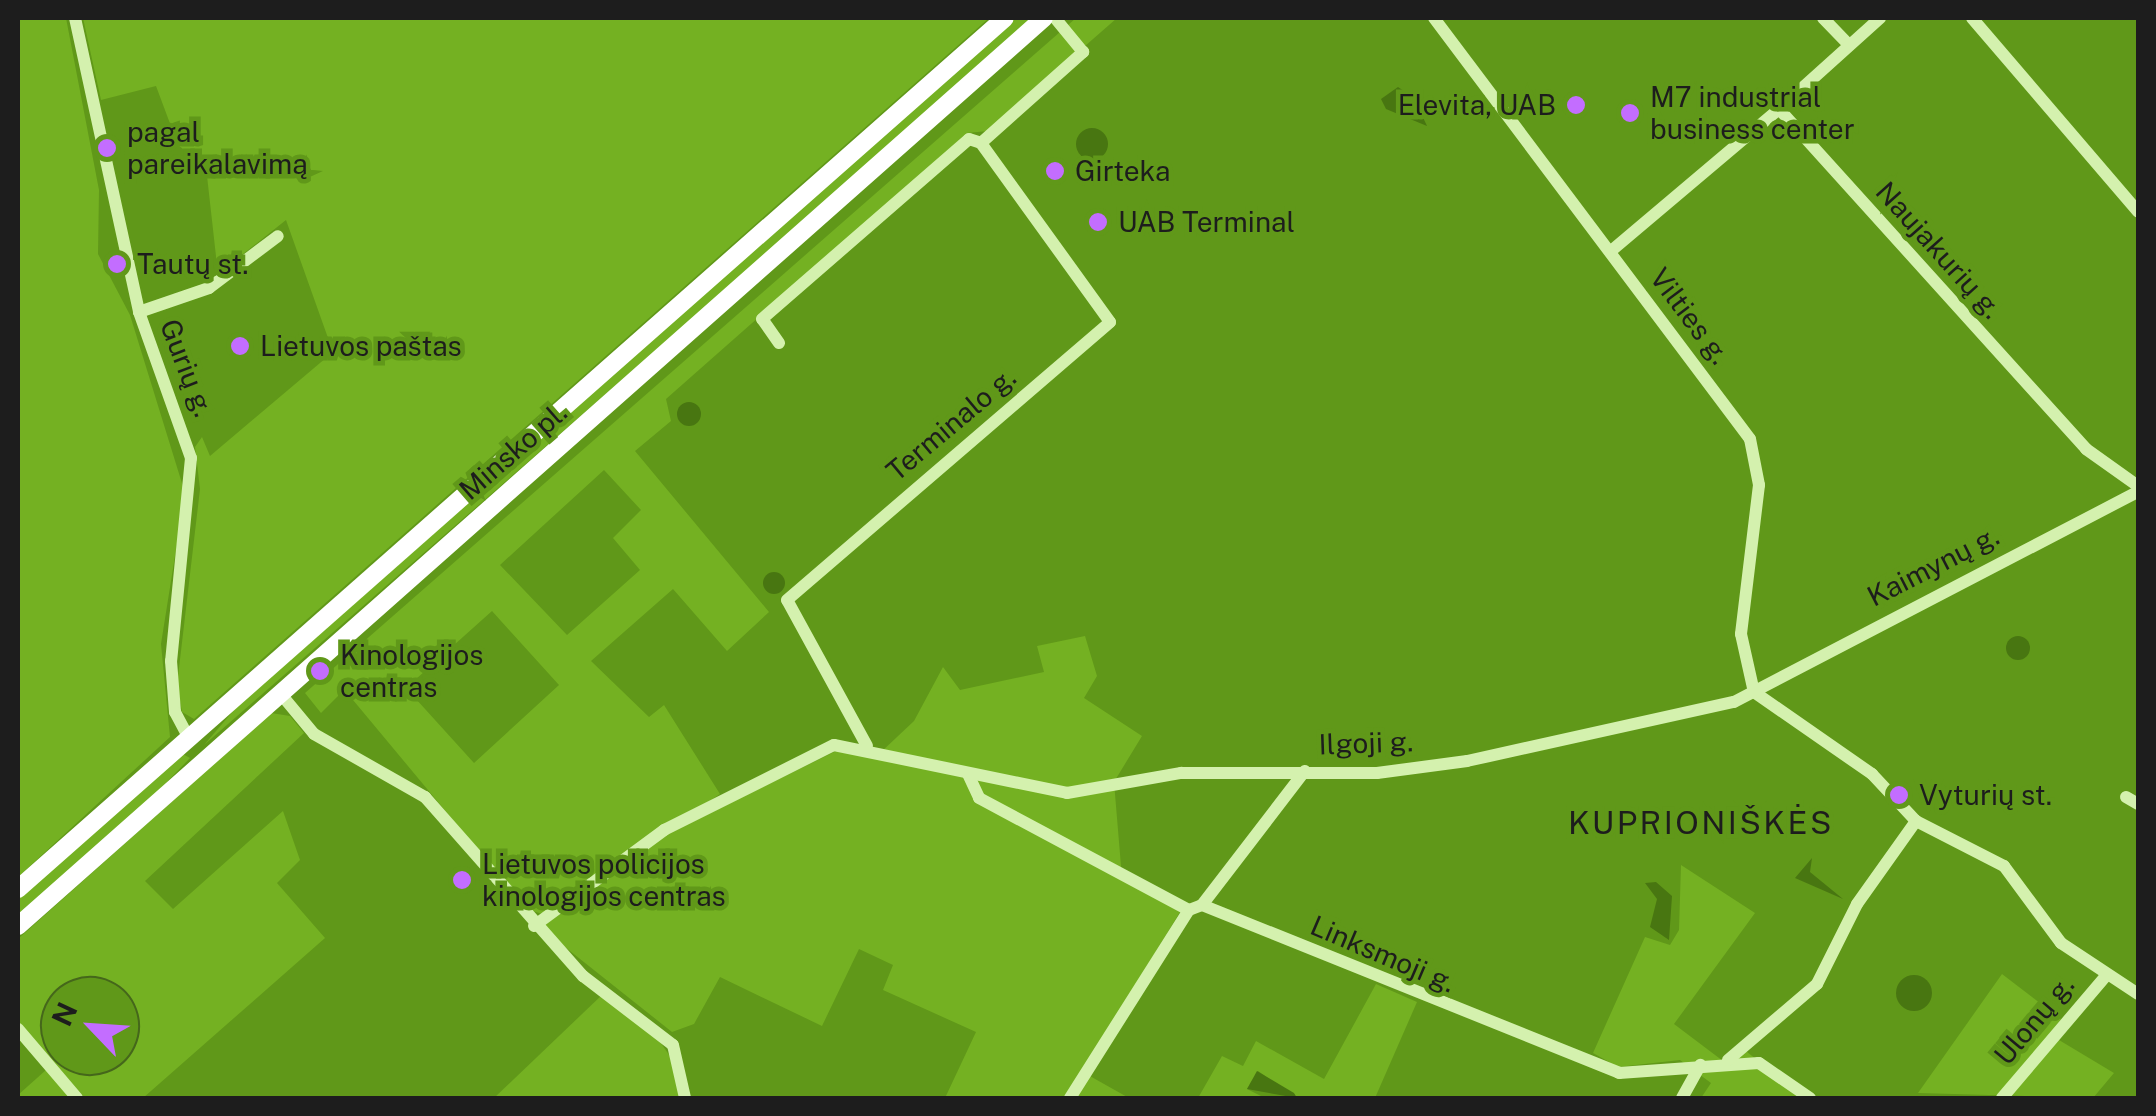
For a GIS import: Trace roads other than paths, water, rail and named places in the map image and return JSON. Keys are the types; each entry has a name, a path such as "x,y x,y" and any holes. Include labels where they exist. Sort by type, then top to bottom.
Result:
{"highway":[{"name":"Minsko pl.","path":"18,889 1005,18"},
{"name":"Minsko pl.","path":"18,926 1044,18"},
{"path":"188,775 189,738"}],"street":[{"name":"Gurių g.","path":"74,18 139,312 191,458 172,661 175,712 189,738"},
{"path":"779,344 762,320 969,138 981,143 1083,52 1055,18"},
{"name":"Vilties g.","path":"1434,18 1755,450 1758,502 1741,634 1754,692"},
{"path":"1823,18 1849,45"},
{"path":"1611,252 1880,18"},
{"path":"1972,18 2138,212"},
{"name":"Naujakurių g.","path":"1779,109 2086,449 2138,489"},
{"name":"Terminalo g.","path":"867,746 787,600 1110,322 981,143"},
{"path":"139,312 209,288 278,236"},
{"name":"Kaimynų g.","path":"1754,692 1814,652 2138,489"},
{"path":"1754,692 1872,774 1916,821 2004,866 2050,932 2106,976 2138,994"},
{"name":"Ilgoji g.","path":"534,926 680,822 809,753 867,746 968,774 1067,793 1169,774 1376,773 1502,756 1754,692"},
{"path":"280,693 314,734 425,796 534,926 674,1045 685,1098"},
{"path":"1070,1098 1195,908 1305,771"},
{"name":"Linksmoji g.","path":"968,774 979,798 1195,908 1610,1070 1728,1060 1758,1063 1810,1098"},
{"path":"1728,1060 1817,984 1857,904 1916,821"},
{"name":"Ulonų g.","path":"2002,1098 2106,976"},
{"path":"18,1029 77,1098"},
{"path":"1758,1063 1759,1036"},
{"path":"1682,1098 1700,1065"}],"place":[{"name":"Elevita, UAB","path":"1576,105"},
{"name":"M7 industrial business center","path":"1630,113"},
{"name":"pagal pareikalavimą","path":"107,148"},
{"name":"Girteka","path":"1055,171"},
{"name":"UAB Terminal","path":"1098,222"},
{"name":"Tautų st.","path":"117,264"},
{"name":"Lietuvos paštas","path":"240,346"},
{"name":"Kinologijos centras","path":"320,671"},
{"name":"Vyturių st.","path":"1899,795"},
{"name":"Lietuvos policijos kinologijos centras","path":"462,880"}],"district":[{"name":"KUPRIONIŠKĖS","path":"1701,823"}]}
